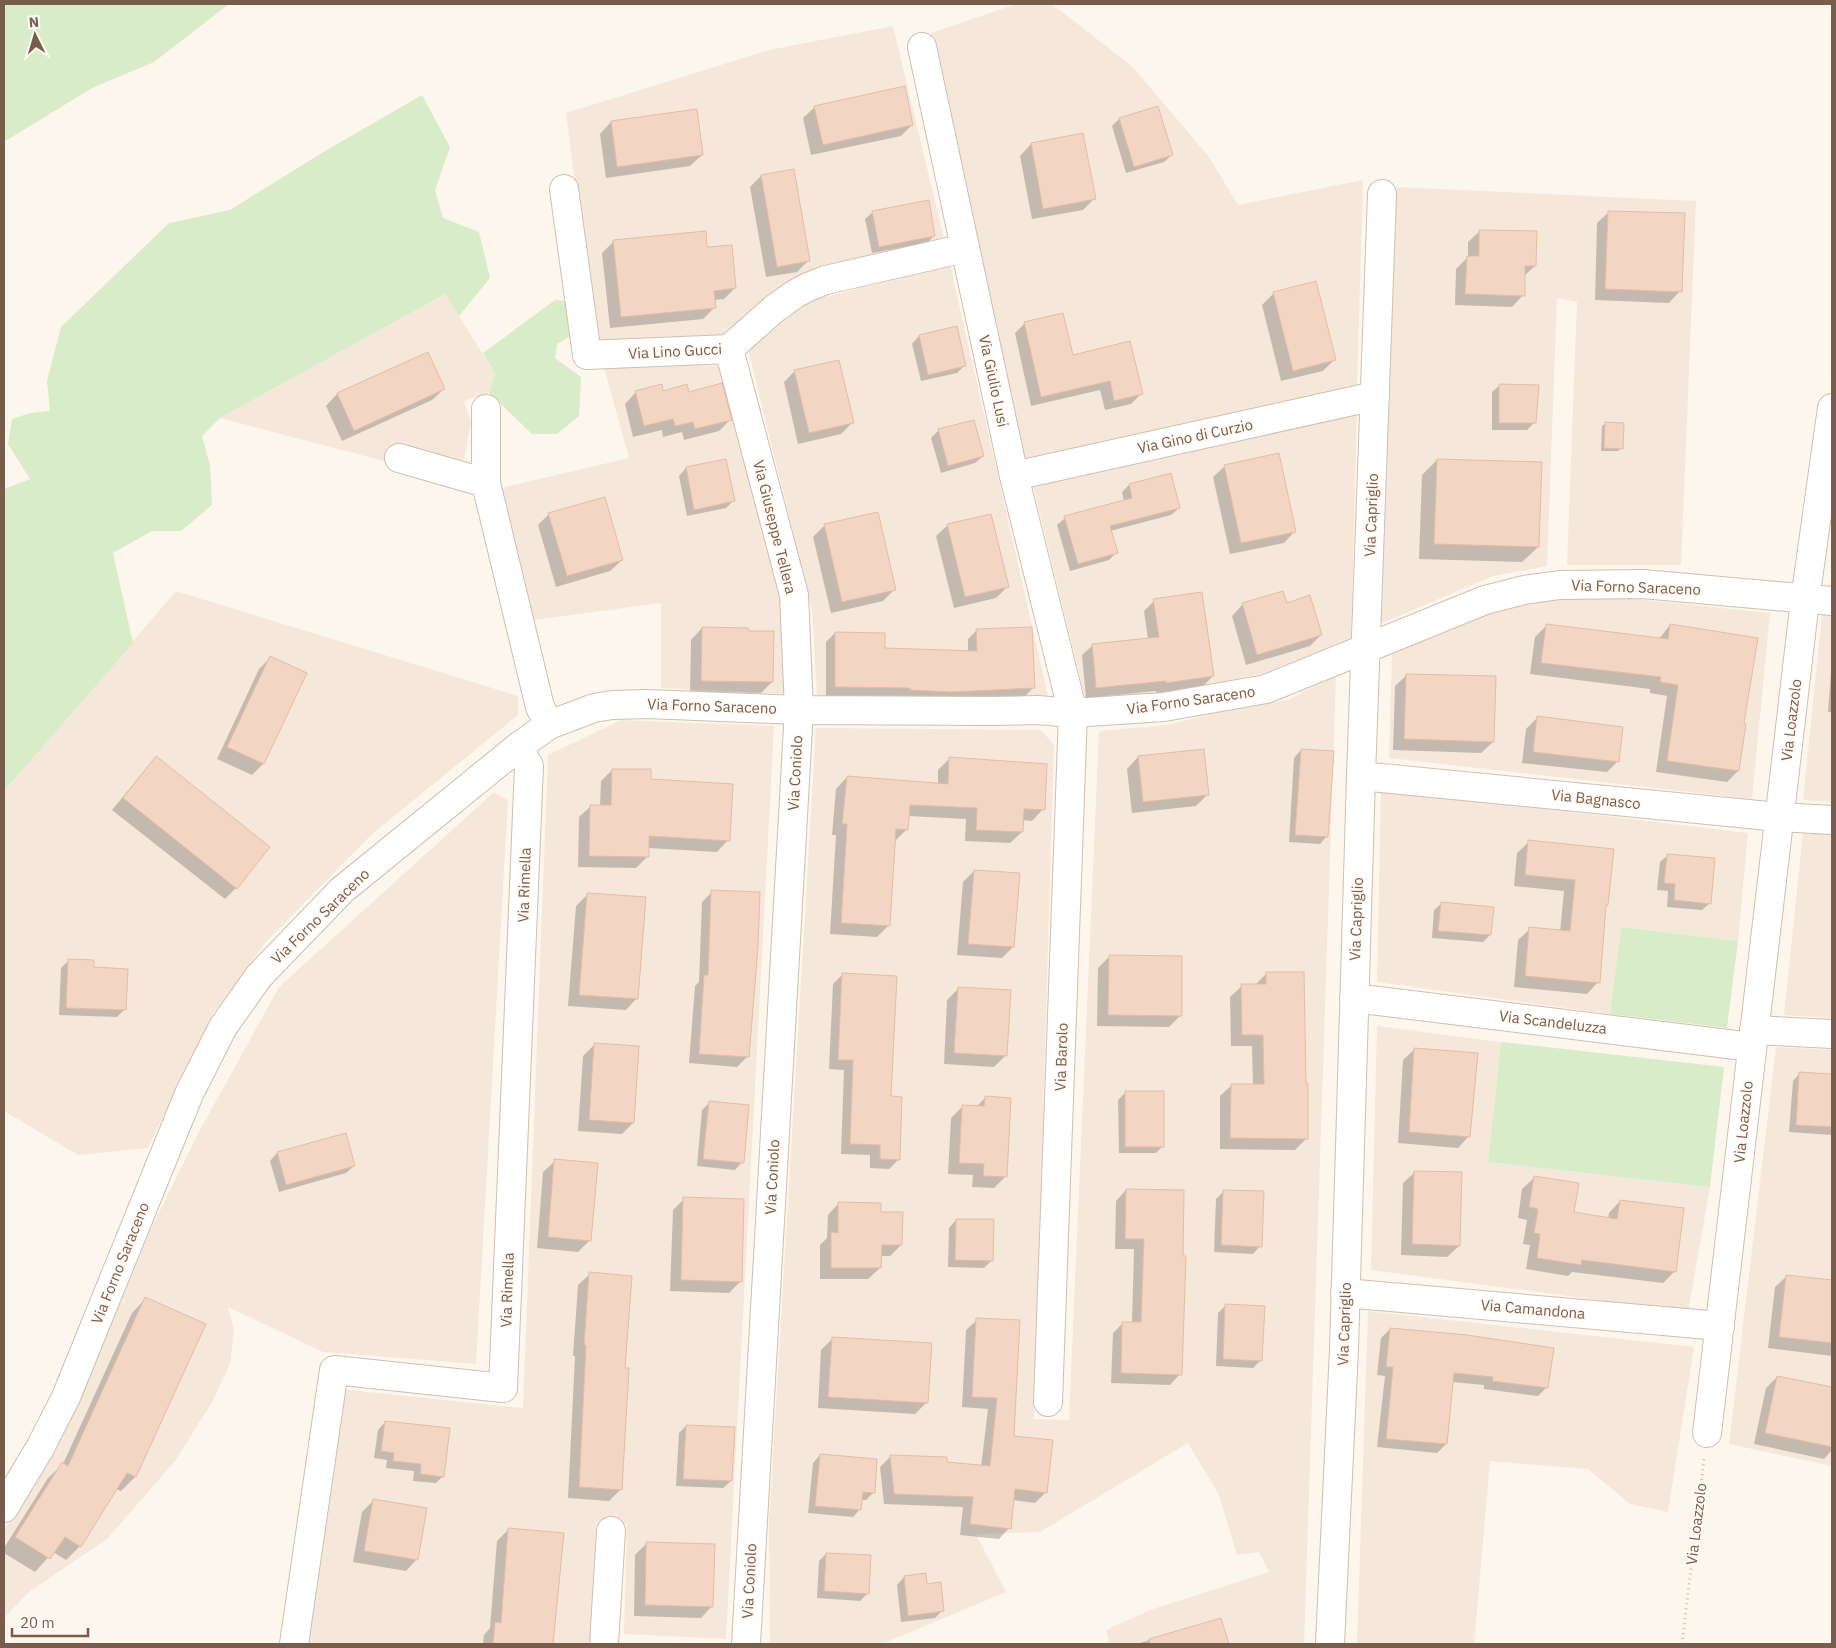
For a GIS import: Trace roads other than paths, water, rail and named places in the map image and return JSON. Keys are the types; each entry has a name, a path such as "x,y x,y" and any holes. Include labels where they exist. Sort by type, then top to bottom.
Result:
{"street":[{"name":"Via Giulio Lusi","path":"922,47 1014,476 1073,713"},
{"name":"Via Lino Gucci","path":"564,189 587,355 728,349 774,309 808,287 826,280 965,248"},
{"name":"Via Capriglio","path":"1330,1644 1345,1292 1382,194"},
{"name":"Via Giuseppe Tellera","path":"728,349 794,595 799,710"},
{"name":"Via Gino di Curzio","path":"1014,476 1375,396"},
{"name":"Via Loazzolo","path":"1707,1433 1805,600 1832,408"},
{"path":"486,409 486,483 540,707 549,725"},
{"path":"399,458 486,483"},
{"name":"Via Forno Saraceno","path":"4,1508 40,1448 66,1397 190,1094 223,1026 259,976 342,890 518,747 549,725 594,708 612,705 671,704 799,710 994,712 1037,710 1073,713 1164,707 1266,689 1366,650 1485,600 1524,590 1560,585 1601,583 1652,584 1805,600 1832,601"},
{"name":"Via Coniolo","path":"746,1644 799,710"},
{"name":"Via Barolo","path":"1048,1402 1073,713"},
{"name":"Via Rimella","path":"294,1644 334,1370 503,1388 529,766 518,747"},
{"name":"Via Bagnasco","path":"1361,776 1779,817 1832,820"},
{"name":"Via Scandeluzza","path":"1354,998 1752,1038 1832,1034"},
{"name":"Via Camandona","path":"1345,1292 1720,1326"},
{"path":"604,1644 611,1531"}]}
